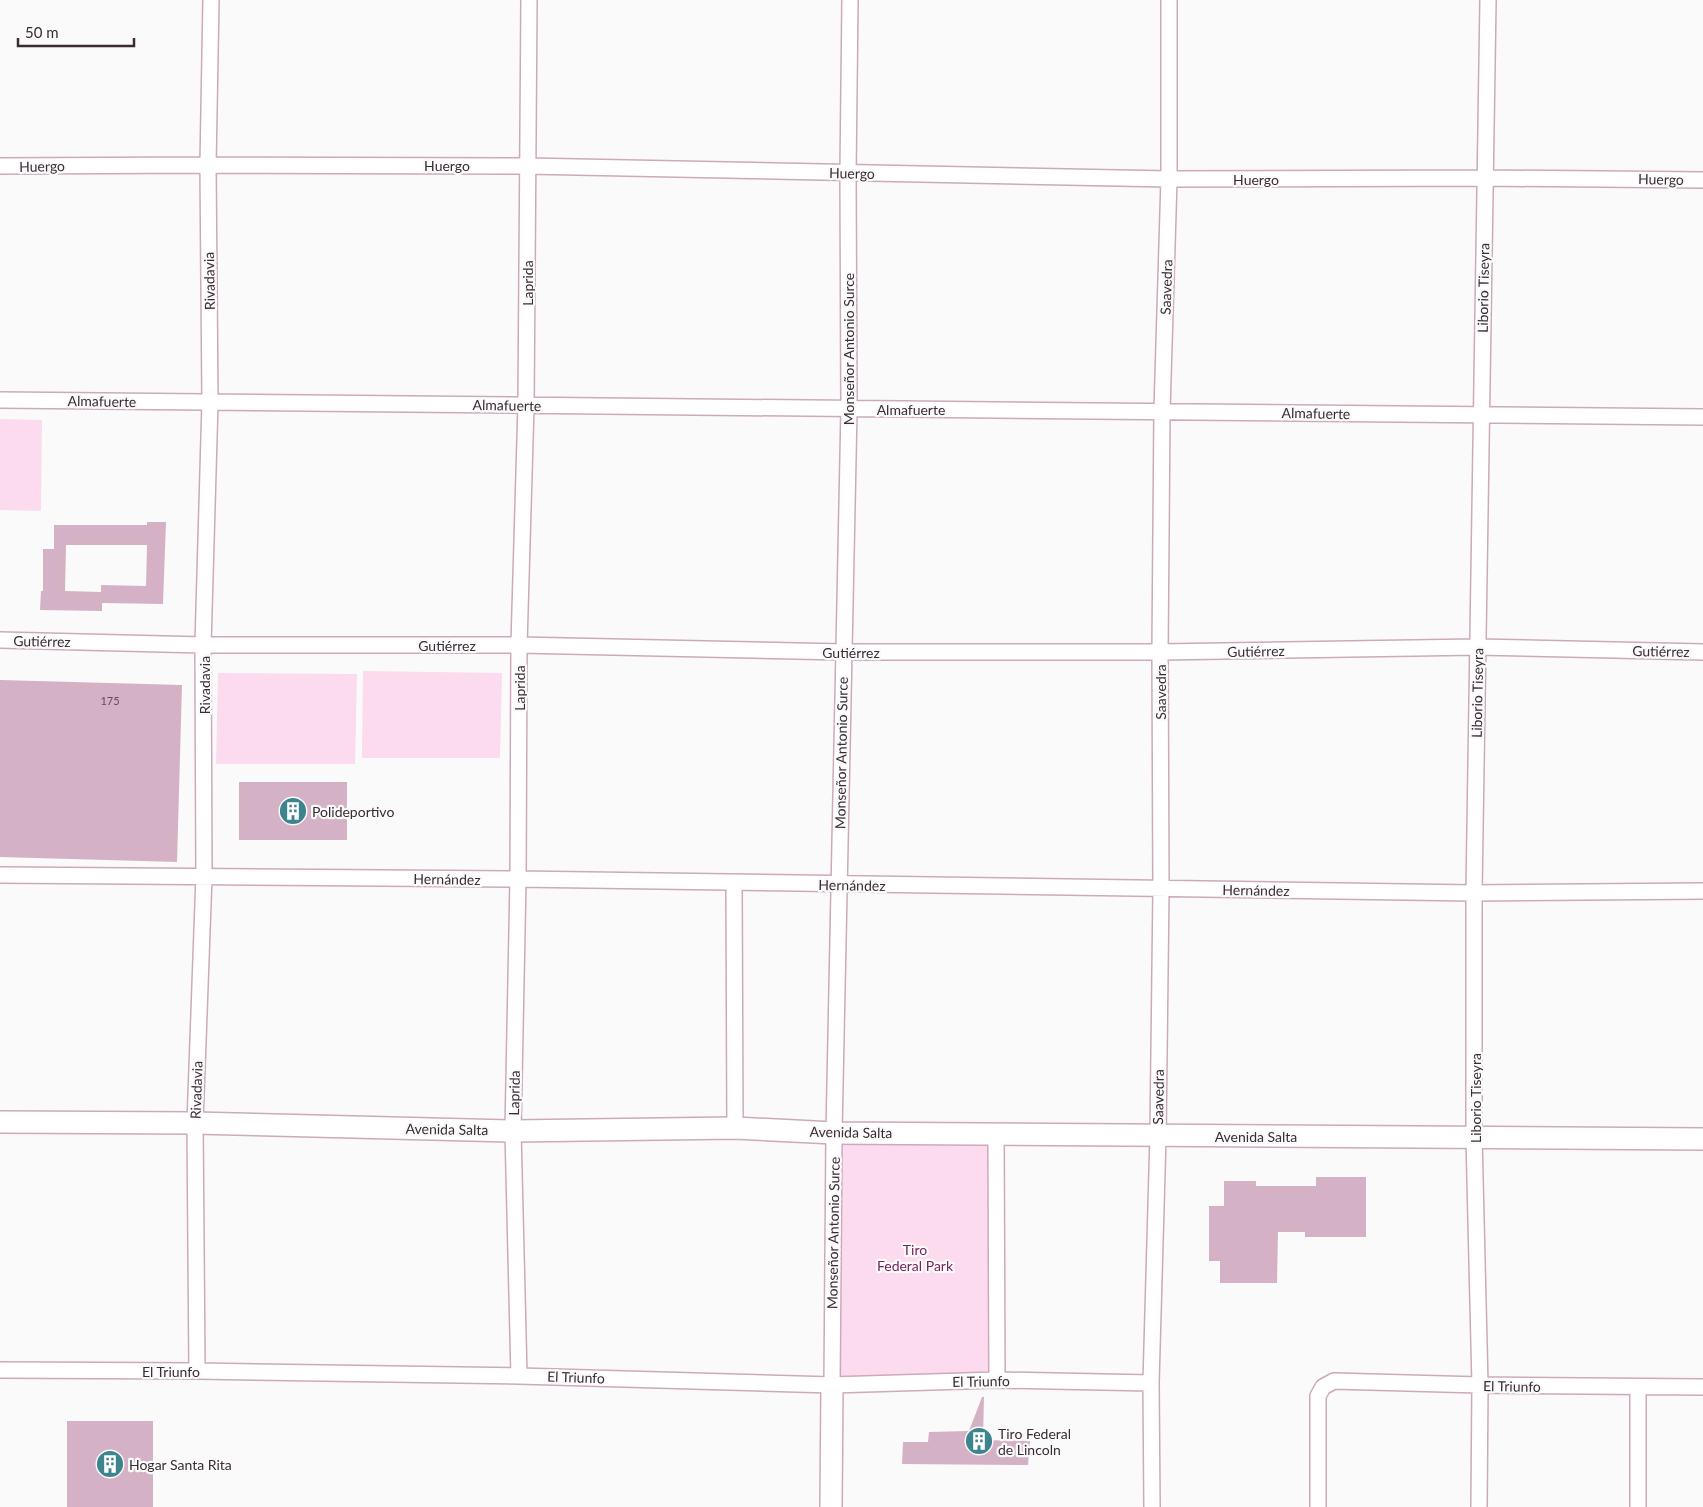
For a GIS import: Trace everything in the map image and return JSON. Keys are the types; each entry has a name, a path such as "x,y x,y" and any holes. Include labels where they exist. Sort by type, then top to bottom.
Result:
{"main road":[{"name":"Avenida Salta","path":"0,1122 195,1123 513,1131 735,1128 834,1133 1703,1139"},
{"name":"Monseñor Antonio Surce","path":"831,1507 832,1384"}],"street":[{"name":"Rivadavia","path":"197,1371 195,1123 204,876 203,644 210,402 208,164 211,0"},
{"name":"Laprida","path":"519,1376 513,1131 518,879 519,646 526,405 529,0"},
{"name":"Monseñor Antonio Surce","path":"832,1384 834,1133 849,409 848,172 850,0"},
{"name":"Saavedra","path":"1152,1507 1151,1383 1158,1136 1161,889 1162,411 1169,180 1168,0"},
{"name":"Liborio Tiseyra","path":"1479,1507 1480,1385 1474,1137 1474,893 1488,0"},
{"name":"Huergo","path":"0,166 208,164 527,166 1169,180 1485,178 1703,180"},
{"name":"Almafuerte","path":"0,400 1703,417"},
{"name":"Gutiérrez","path":"0,640 843,652 1160,652 1478,647 1703,652"},
{"name":"Hernández","path":"0,875 518,879 1474,893 1703,891"},
{"path":"734,883 735,1128"},
{"path":"996,1134 997,1380"},
{"name":"El Triunfo","path":"0,1370 519,1376 832,1384 997,1380 1151,1383"},
{"name":"El Triunfo","path":"1318,1507 1318,1396 1323,1387 1334,1381 1638,1388 1703,1387"},
{"path":"1638,1388 1638,1507"}],"green space":[{"path":"0,419 42,420 41,511 0,510"},
{"path":"363,671 502,673 500,758 362,758"},
{"path":"218,673 357,674 355,764 216,764"},
{"name":"Tiro Federal Park","path":"834,1133 996,1134 997,1380 832,1385"}],"building":[{"path":"147,522 166,522 163,604 102,603 102,611 40,610 41,591 43,591 43,549 54,549 54,525 147,525","holes":["66,545 147,545 146,586 101,585 101,592 65,591"]},
{"path":"0,680 182,685 177,862 0,857"},
{"name":"Polideportivo","path":"239,782 347,782 347,840 239,840"},
{"path":"1316,1177 1366,1177 1366,1237 1305,1237 1305,1232 1278,1232 1277,1283 1220,1283 1220,1261 1209,1261 1209,1206 1224,1206 1224,1181 1256,1181 1256,1186 1316,1186"},
{"name":"Tiro Federal de Lincoln","path":"982,1397 984,1397 983,1440 1030,1441 1028,1465 902,1464 903,1442 928,1442 929,1432 969,1431"},
{"name":"Hogar Santa Rita","path":"67,1421 153,1421 153,1507 67,1507"}],"place":[{"name":"Polideportivo","path":"293,811"},
{"name":"Tiro Federal de Lincoln","path":"979,1441"},
{"name":"Hogar Santa Rita","path":"110,1464"}]}
